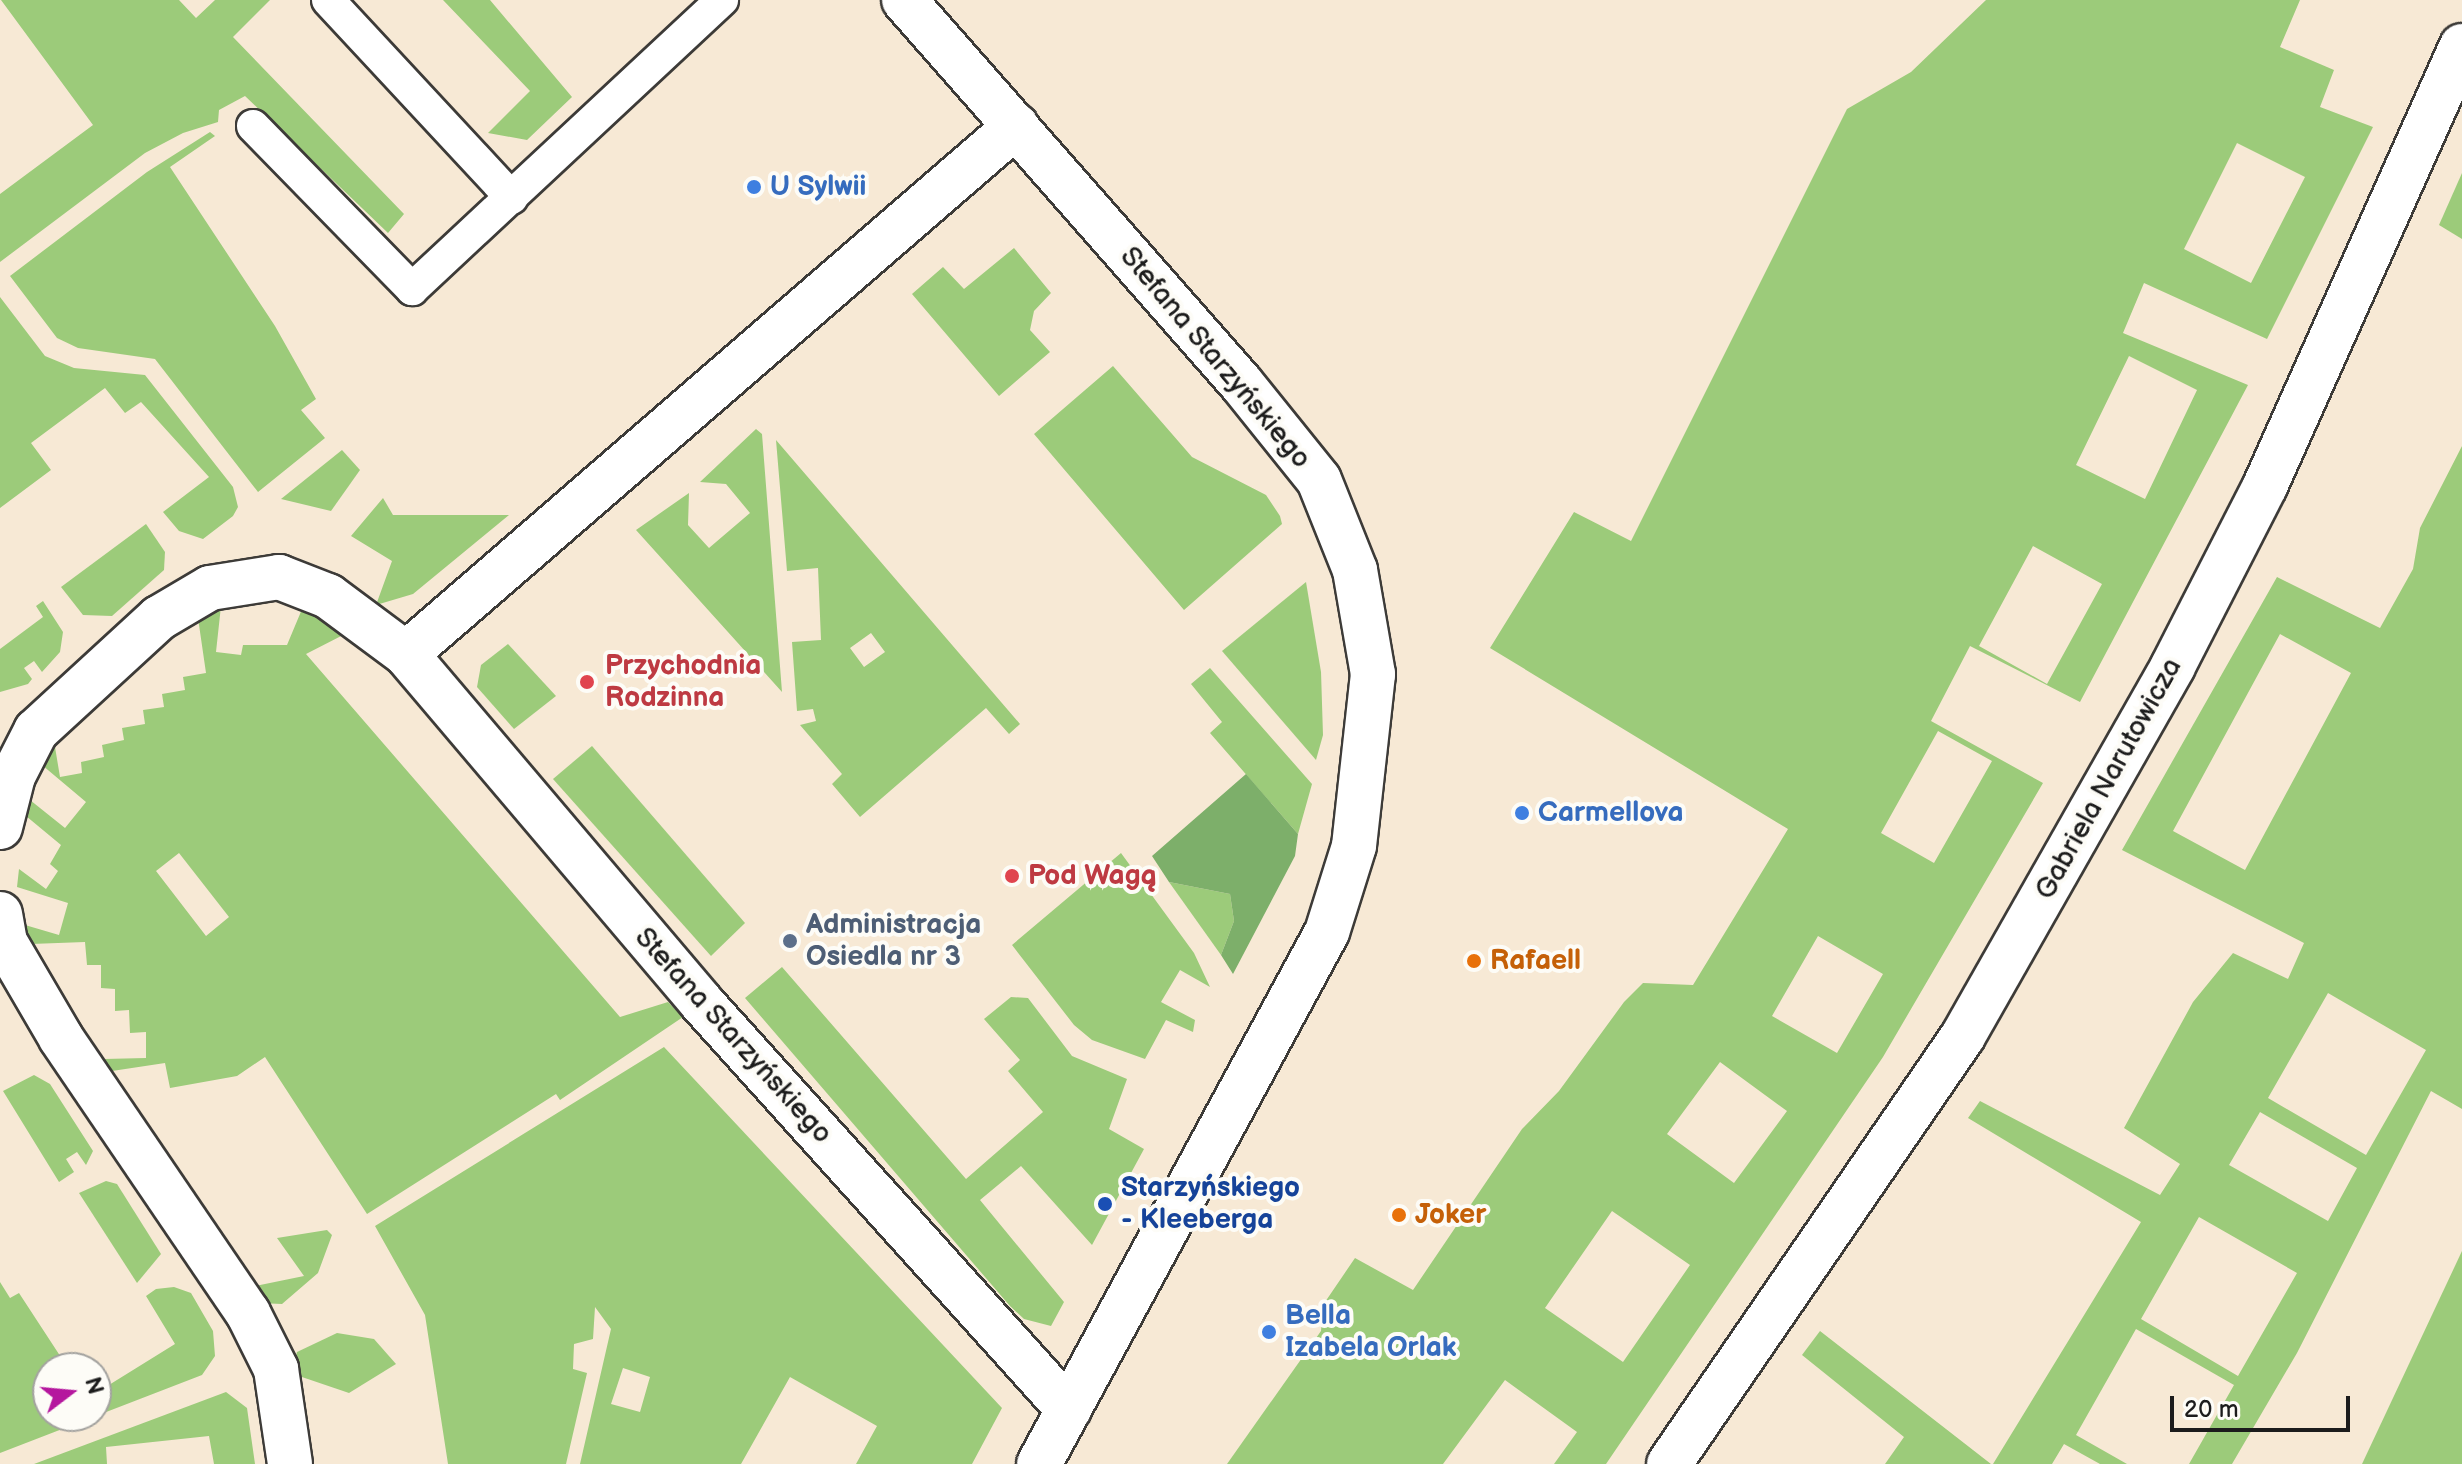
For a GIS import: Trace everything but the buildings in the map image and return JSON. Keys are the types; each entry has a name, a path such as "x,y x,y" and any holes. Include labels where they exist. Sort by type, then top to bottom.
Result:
{"street":[{"name":"Stefana Starzyńskiego","path":"904,0 1319,480 1355,570 1373,674 1354,846 1327,932 1039,1464"},
{"name":"Gabriela Narutowicza","path":"1669,1464 1963,1036 2151,706 2265,486 2462,46"},
{"path":"406,654 1016,126"},
{"name":"Stefana Starzyńskiego","path":"0,827 13,776 36,731 159,618 210,588 279,577 328,596 406,654 693,993 1069,1410"},
{"path":"0,914 5,942 61,1038 248,1313 276,1369 290,1464"}],"lane":[{"path":"328,0 512,198"},
{"path":"253,126 412,289 722,0"}],"green space":[{"path":"1,0 179,0 196,18 215,0 270,0 233,37 404,214 388,233 245,96 219,110 218,122 183,133 145,153 0,262 0,194 93,125"},
{"path":"443,0 490,0 572,97 527,140 488,133 530,91"},
{"path":"1986,0 2300,0 2280,47 2334,70 2320,107 2373,127 2267,339 2144,283 2123,333 2248,385 2080,702 1970,646 1931,721 2043,783 1883,1057 1606,1464 1554,1464 1577,1432 1505,1380 1443,1464 1227,1464 1321,1331 1323,1305 1355,1258 1413,1290 1522,1129 1559,1091 1624,1002 1643,983 1693,985 1788,829 1490,648 1574,512 1631,541 1847,109 1911,72","holes":["2237,143 2305,177 2251,283 2184,249","2129,356 2197,390 2145,499 2076,465","2033,546 2102,584 2047,684 1979,646","1938,731 1992,761 1934,863 1881,833","1818,936 1883,974 1837,1053 1772,1016","1720,1062 1787,1111 1734,1183 1667,1134","1612,1211 1690,1265 1623,1362 1545,1308"]},
{"path":"210,132 215,136 170,167 275,326 316,399 301,410 325,438 258,492 155,359 78,348 57,338 10,276 147,172"},
{"path":"2462,173 2462,239 2439,225"},
{"path":"1014,248 1051,293 1034,311 1030,330 1050,352 999,396 912,294 943,267 964,289"},
{"path":"0,297 45,356 74,368 145,375 233,487 238,507 233,516 203,539 179,531 163,512 209,477 141,402 125,413 105,388 31,443 51,470 0,508"},
{"path":"1113,366 1192,457 1266,495 1280,516 1282,524 1184,610 1034,434"},
{"path":"756,429 762,434 782,692 636,530 689,493 688,525 709,548 750,513 726,484 700,482"},
{"path":"776,440 1020,724 1009,734 986,708 860,817 832,784 842,774 800,725 816,721 813,709 797,711 792,642 821,640 818,568 787,571","holes":["871,633 885,652 864,667 850,648"]},
{"path":"2462,446 2462,1109 2431,1091 2297,1353 2232,1464 2189,1464 2234,1385 2136,1329 2076,1435 2127,1464 2100,1464 2064,1444 2052,1464 1993,1464 2141,1222 1968,1118 1980,1101 2160,1195 2180,1164 2124,1128 2193,1002 2233,953 2288,979 2304,943 2122,850 2277,577 2380,628 2413,569 2420,528","holes":["2280,634 2351,673 2245,870 2173,831","2328,993 2426,1050 2366,1155 2268,1098","2260,1112 2357,1168 2328,1221 2229,1165","2199,1217 2297,1273 2238,1376 2141,1319"]},
{"path":"342,450 360,470 331,511 281,499"},
{"path":"383,498 393,515 509,515 413,594 376,605 392,561 351,536"},
{"path":"146,524 165,552 164,570 112,616 83,615 61,587"},
{"path":"1306,582 1321,672 1323,735 1316,760 1222,651"},
{"path":"43,601 63,632 60,652 42,672 34,661 24,668 32,679 28,684 0,692 0,649 43,617 36,606"},
{"path":"305,602 347,633 306,654 620,1017 668,1002 683,1017 560,1100 556,1094 367,1214 265,1057 237,1076 170,1088 165,1063 112,1071 104,1059 146,1058 146,1032 130,1033 129,1010 115,1011 115,989 101,988 101,965 87,965 85,942 31,944 25,925 59,935 68,903 17,887 19,869 46,889 58,871 50,864 61,845 26,816 30,800 65,828 86,802 42,765 54,741 60,777 82,773 81,762 104,757 102,745 124,740 122,728 145,724 143,710 164,707 162,694 185,690 183,677 206,673 198,618 221,606 216,652 241,655 243,645 287,645","holes":["179,853 229,917 206,936 156,871"]},
{"path":"508,644 556,696 514,729 477,687 481,665"},
{"path":"1210,668 1312,784 1298,834 1210,733 1222,722 1191,684"},
{"path":"592,746 745,923 711,956 553,779"},
{"path":"1246,774 1298,834 1295,856 1233,974 1221,955 1234,921 1230,894 1169,882 1152,856"},
{"path":"1121,853 1194,953 1210,987 1180,970 1161,1002 1195,1020 1193,1032 1166,1020 1145,1059 1092,1040 1074,1025 1012,945"},
{"path":"1169,882 1230,894 1234,921 1221,955"},
{"path":"782,967 966,1179 1043,1112 1008,1071 1020,1060 984,1019 1011,997 1028,998 1072,1056 1127,1079 1109,1129 1144,1149 1092,1245 1021,1166 980,1200 1064,1302 1051,1326 1024,1319 1010,1306 745,998"},
{"path":"664,1047 1002,1408 972,1464 856,1464 877,1426 790,1377 741,1464 580,1464 611,1329 595,1307 593,1339 574,1344 573,1369 587,1373 566,1464 448,1464 425,1315 375,1226","holes":["623,1368 650,1377 640,1412 611,1404"]},
{"path":"34,1075 50,1084 93,1151 86,1165 77,1152 66,1159 74,1172 59,1182 3,1091"},
{"path":"106,1181 117,1184 161,1254 137,1283 79,1193"},
{"path":"327,1230 332,1235 318,1273 282,1304 259,1303 246,1288 304,1276 277,1238"},
{"path":"2462,1251 2462,1464 2362,1464"},
{"path":"0,1282 10,1298 19,1293 58,1352 32,1352 32,1432 54,1432 0,1453"},
{"path":"174,1287 191,1293 213,1331 215,1356 202,1375 112,1410 112,1383 175,1344 146,1296 156,1289"},
{"path":"1820,1331 1991,1464 1885,1464 1904,1437 1802,1355"},
{"path":"337,1333 374,1339 396,1364 349,1393 296,1375 292,1369 297,1352"},
{"path":"226,1392 247,1408 255,1464 214,1464 209,1436 106,1447 107,1464 34,1464"}],"place":[{"name":"U Sylwii","path":"754,187"},
{"name":"Przychodnia Rodzinna","path":"587,682"},
{"name":"Carmellova","path":"1522,813"},
{"name":"Pod Wagą","path":"1012,876"},
{"name":"Administracja Osiedla nr 3","path":"790,941"},
{"name":"Rafaell","path":"1474,961"},
{"name":"Starzyńskiego - Kleeberga","path":"1105,1204"},
{"name":"Joker","path":"1399,1215"},
{"name":"Bella Izabela Orlak","path":"1269,1332"}]}
